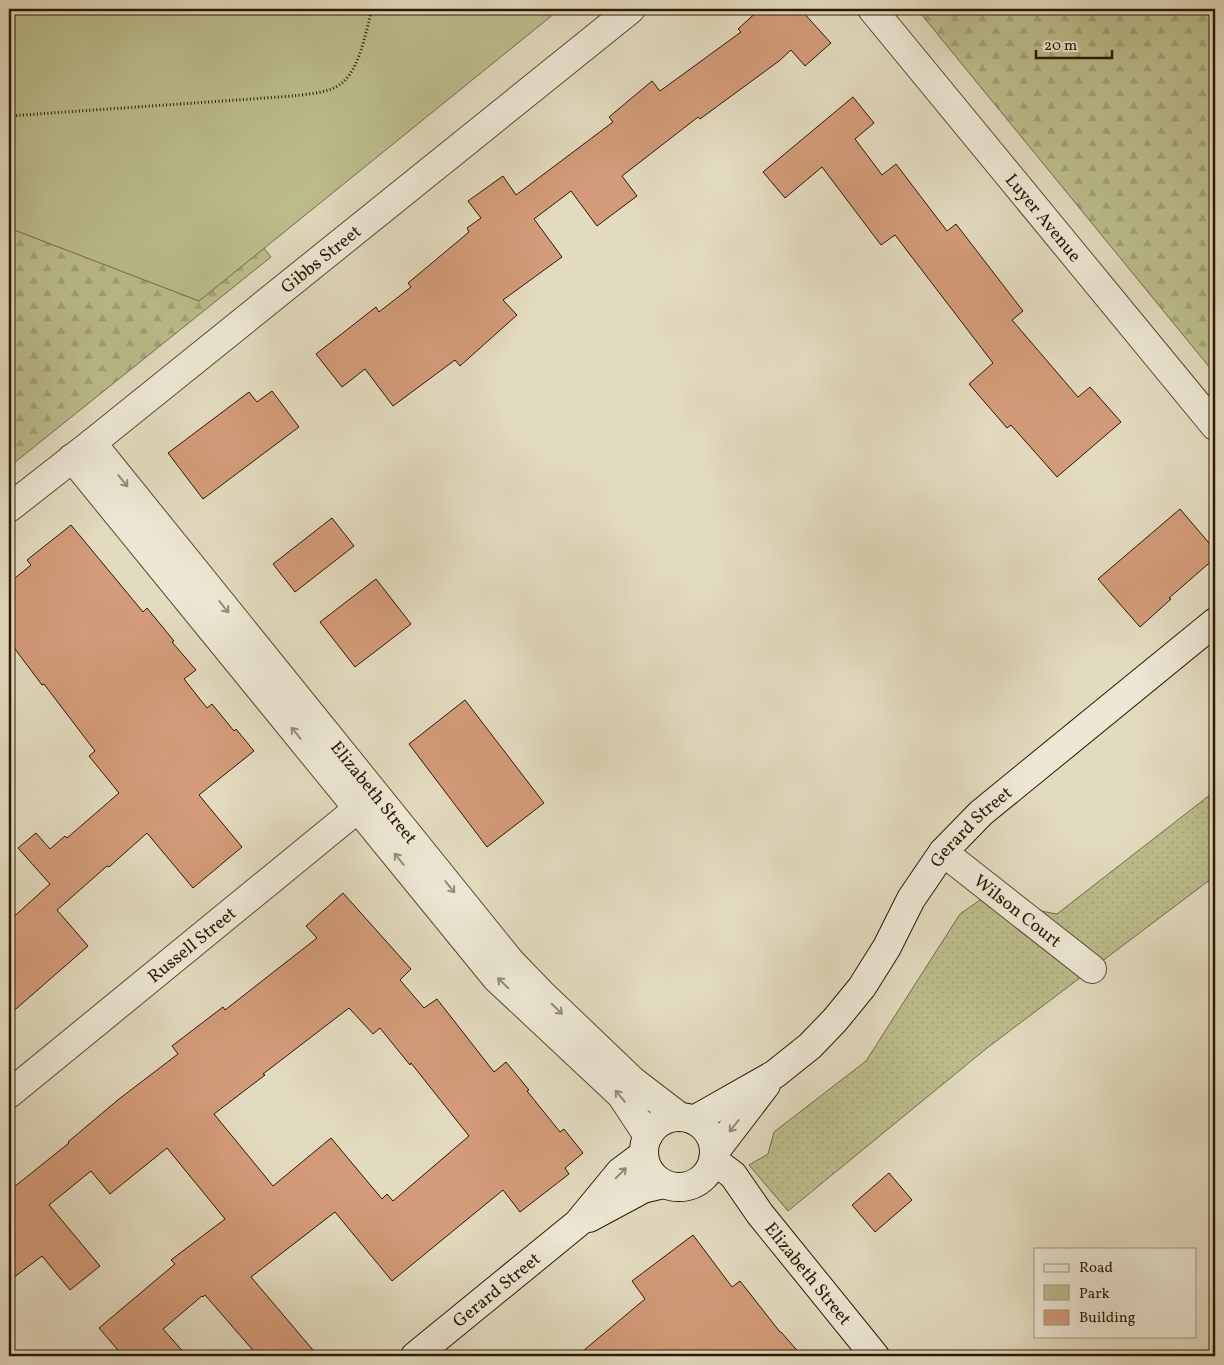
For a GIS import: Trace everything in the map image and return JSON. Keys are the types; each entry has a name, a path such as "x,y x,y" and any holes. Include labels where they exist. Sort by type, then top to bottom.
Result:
{"street":[{"name":"Gibbs Street","path":"9,508 632,9"},
{"name":"Luyer Avenue","path":"872,9 1215,426"},
{"name":"Elizabeth Street","path":"82,451 367,802 496,978 621,1096 646,1145"},
{"name":"Gerard Street","path":"687,1118 775,1074 810,1046 835,1020 862,987 888,947 911,899 943,852 981,813 1215,622"},
{"name":"Elizabeth Street","path":"367,802 541,993 633,1081 687,1118"},
{"name":"Russell Street","path":"9,1094 367,802"},
{"name":"Wilson Court","path":"943,852 1092,968"},
{"name":"Gerard Street","path":"709,1164 775,1074"},
{"path":"670,1118 687,1118 702,1126 709,1133 713,1143 709,1164 692,1184 683,1186 664,1184 656,1178 646,1163 646,1145 654,1127 661,1121 670,1118"},
{"name":"Gerard Street","path":"415,1356 578,1223 620,1172 646,1145"},
{"name":"Elizabeth Street","path":"709,1164 733,1175 760,1214 875,1356"},
{"name":"Gerard Street","path":"578,1223 643,1189 664,1184"}],"path":[{"path":"9,116 322,92 341,84 354,68 372,9"}],"green space":[{"path":"9,9 560,9 199,301 9,228"},
{"path":"917,9 1215,9 1215,374"},
{"path":"9,150 240,218 271,257 9,467"},
{"path":"1215,791 1215,876 987,1048 788,1211 749,1165 768,1154 774,1132 866,1061 960,914 980,900 1057,914"}],"building":[{"path":"760,9 800,9 831,43 805,66 791,50 779,61 700,119 698,117 622,176 637,196 597,226 571,191 534,219 562,257 503,300 517,315 460,366 455,360 393,406 365,369 342,387 316,354 376,307 379,312 411,287 408,283 469,232 467,228 481,218 468,201 503,176 516,195 613,122 609,117 652,81 660,91 741,32 738,29"},
{"path":"853,97 874,123 855,139 882,175 896,164 947,231 956,224 1023,311 1012,320 1078,397 1090,387 1121,422 1057,477 1011,425 1007,428 969,384 993,363 895,235 881,245 822,167 785,198 763,172"},
{"path":"272,391 299,427 203,499 168,453 249,392 257,402"},
{"path":"1180,509 1215,550 1215,558 1169,598 1171,599 1140,627 1098,579"},
{"path":"332,518 354,546 295,592 273,564"},
{"path":"71,525 143,612 147,608 196,670 184,679 207,708 212,704 234,731 236,729 254,751 199,795 242,847 193,888 147,833 57,910 88,946 9,1015 9,921 50,884 18,848 36,833 50,849 65,836 67,838 119,793 89,756 95,751 9,641 9,583 31,565 27,560"},
{"path":"376,579 411,624 355,667 320,622"},
{"path":"465,700 544,803 487,847 409,744"},
{"path":"343,893 411,969 400,980 424,1008 437,999 494,1072 506,1062 560,1132 564,1129 583,1153 565,1168 569,1174 520,1212 503,1190 392,1281 335,1212 251,1277 318,1356 258,1356 205,1295 163,1329 187,1356 123,1356 99,1328 175,1264 171,1260 225,1219 167,1148 110,1194 91,1171 49,1205 100,1266 70,1290 42,1256 9,1281 9,1191 69,1143 119,1099 178,1054 172,1046 223,1007 225,1010 317,938 306,926","holes":["349,1008 373,1034 380,1028 410,1065 411,1063 469,1136 393,1201 387,1194 382,1199 331,1138 273,1186 214,1114"]},
{"path":"889,1173 912,1200 875,1232 852,1205"},
{"path":"693,1235 732,1287 740,1281 780,1332 802,1356 577,1356 645,1299 632,1281"}]}
